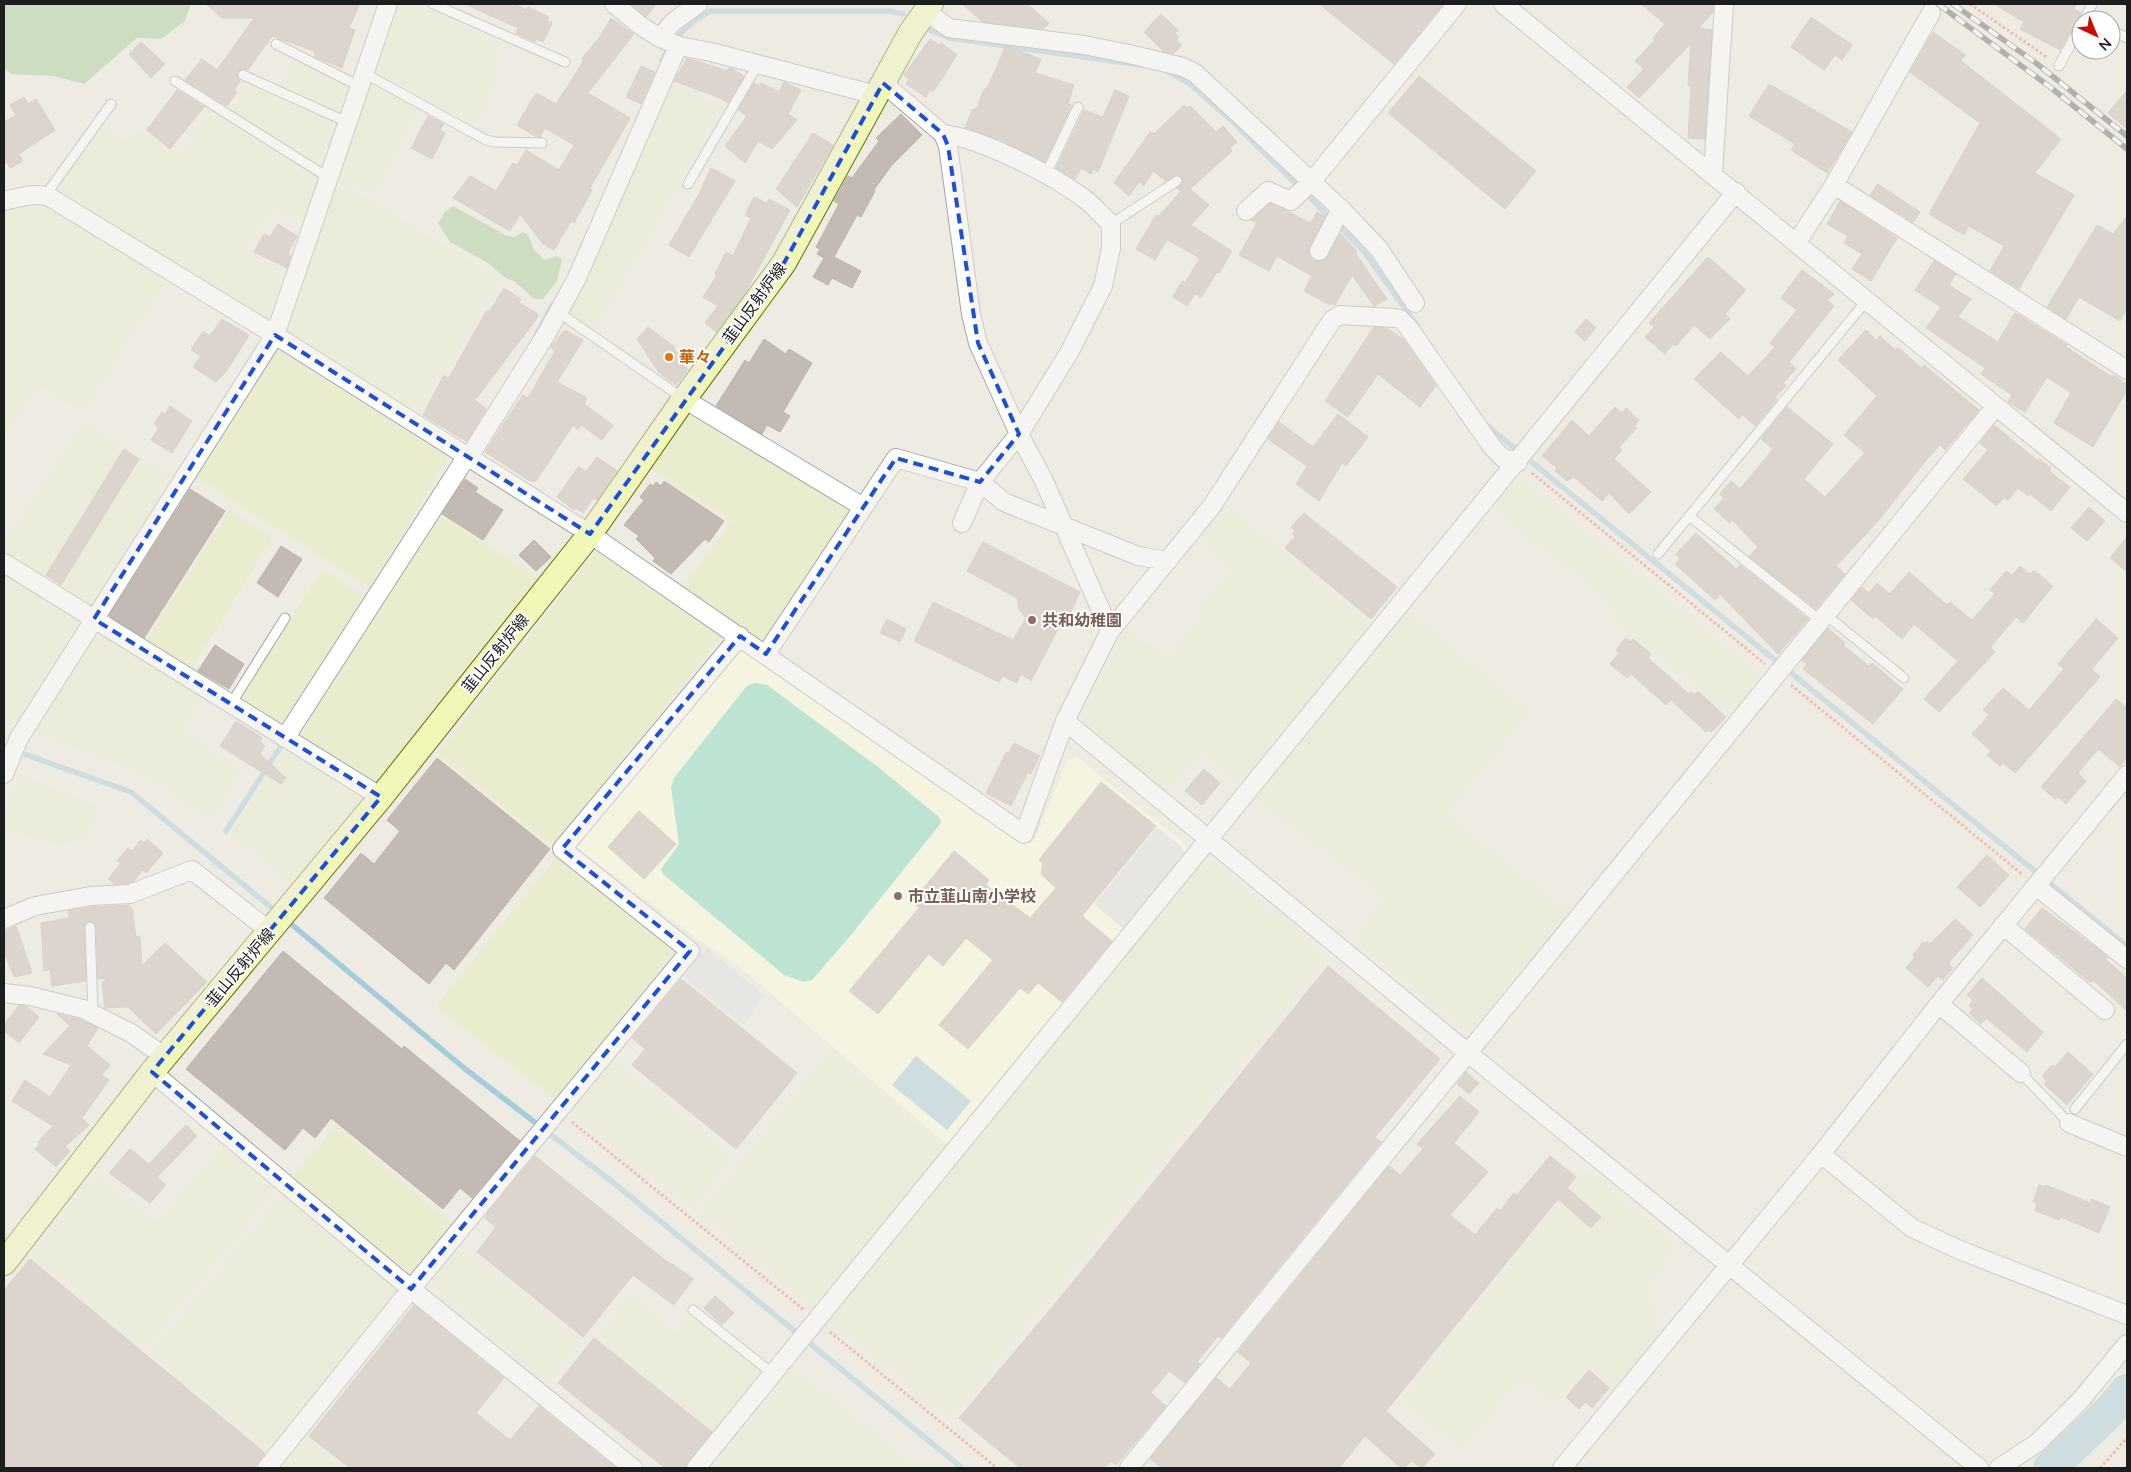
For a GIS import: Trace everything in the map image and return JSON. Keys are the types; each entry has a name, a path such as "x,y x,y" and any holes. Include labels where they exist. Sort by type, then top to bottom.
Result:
{"main road":[{"name":"韮山反射炉線","path":"4,1262 158,1064 293,904 590,534 684,399 784,263 911,32 928,7"}],"street":[{"path":"6,768 19,738 275,335 329,178 346,122 388,4"},
{"path":"614,4 660,38 678,46 880,89 944,134 986,147 1046,174 1086,200 1110,224 1111,248 1103,286 1070,352 1019,434 980,482 962,523"},
{"path":"660,38 672,23 698,4"},
{"path":"1246,211 1268,191 1291,201 1307,187 1457,4"},
{"path":"1503,4 1713,173 2127,513"},
{"path":"1713,173 1724,4"},
{"path":"928,7 949,28 1084,45 1129,54 1190,70 1202,77 1307,187 1338,216 1379,249 1415,303"},
{"path":"1797,242 1834,185 1931,12"},
{"path":"285,738 468,457 578,278 678,46"},
{"path":"944,134 948,146 971,314 978,343 1019,434 1044,480 1110,631"},
{"path":"1834,185 2127,370"},
{"path":"696,1468 1736,192"},
{"path":"4,201 29,196 46,196 275,335 590,534 1024,834 1065,721 1110,631 1212,506 1332,320 1340,315 1400,319 1408,327 1493,448 1503,458 1521,458"},
{"path":"1319,251 1338,216"},
{"path":"684,399 863,507"},
{"path":"1129,1468 1996,406"},
{"path":"766,654 896,458 980,482 1004,502 1065,528 1138,556 1168,561"},
{"path":"4,563 381,796"},
{"path":"267,1468 411,1288 690,951 562,849 740,636"},
{"path":"1065,721 1468,1053 1979,1468"},
{"path":"1562,1468 1728,1264 1821,1154 1939,1004 2127,775"},
{"path":"4,919 35,906 91,896 130,894 192,870 270,932"},
{"path":"2036,886 2127,960"},
{"path":"2004,926 2105,1010"},
{"path":"4,993 30,996 83,1009 130,1033 158,1064 411,1288 633,1468"},
{"path":"1939,1004 2022,1073"},
{"path":"2072,1116 2127,1147"},
{"path":"1821,1154 1912,1228 1962,1251 2127,1315"},
{"path":"1999,1468 2044,1436 2079,1402 2127,1344"}],"lane":[{"path":"433,4 565,62"},
{"path":"276,44 362,79 486,140 495,142 542,143"},
{"path":"2059,66 2071,44"},
{"path":"688,184 758,64"},
{"path":"243,75 346,122"},
{"path":"175,81 329,178"},
{"path":"46,196 111,104"},
{"path":"1046,174 1078,107"},
{"path":"1110,224 1177,181"},
{"path":"1658,554 1868,300"},
{"path":"558,312 684,399"},
{"path":"1689,516 1904,678"},
{"path":"231,704 285,618"},
{"path":"90,927 93,1014"},
{"path":"2022,1073 2072,1116 2127,1044"},
{"path":"694,1310 773,1374"}],"path":[{"path":"1970,4 2059,66"},
{"path":"1521,458 1778,675 2036,886"},
{"path":"558,1110 814,1324 997,1468"},
{"path":"2100,1468 2127,1438"}],"highlighted area":[{"path":"883,83 943,134 948,146 978,343 1019,434 980,482 896,458 766,654 740,636 562,849 690,951 411,1289 152,1072 381,797 94,619 275,335 590,534 784,263"}],"shaded area":[{"path":"398,4 415,4 502,44 495,64 499,75 480,119 471,124 373,69"},
{"path":"294,59 349,88 340,114 280,87"},
{"path":"668,82 719,106 672,196 593,333 563,312"},
{"path":"246,83 333,122 319,166 315,166 231,109"},
{"path":"373,85 416,108 373,196 338,175 367,86"},
{"path":"210,111 321,181 304,225 274,206 245,251 281,277 269,318 265,321 57,187 100,126 128,142 137,130 179,157"},
{"path":"337,180 500,279 419,414 289,335 286,328"},
{"path":"41,206 51,209 165,280 84,413 38,385 4,440 4,210"},
{"path":"275,348 448,458 370,588 194,476"},
{"path":"691,413 852,508 853,513 769,637 757,639 683,586 732,520 651,469"},
{"path":"83,421 170,476 90,605 4,552 4,542"},
{"path":"1519,476 1763,677 1733,713 1610,619 1616,607 1493,509"},
{"path":"1230,508 1370,624 1238,784 1201,753 1167,792 1088,729 1086,717 1126,629 1168,657 1202,618 1197,611 1232,569 1203,542"},
{"path":"229,510 273,537 192,669 146,641"},
{"path":"436,513 538,577 539,582 376,786 299,736 297,728"},
{"path":"602,550 722,635 555,848 438,754 594,554"},
{"path":"322,569 364,596 283,727 239,698"},
{"path":"4,573 80,620 14,727 4,723"},
{"path":"1408,611 1530,712 1446,815 1568,911 1469,1031 1354,939 1385,897 1255,799"},
{"path":"96,631 202,697 183,730 240,773 210,822 152,778 36,732"},
{"name":"市立韮山南小学校","path":"738,646 1009,832 1030,843 1034,842 1068,759 1077,757 1184,844 1187,855 950,1147 747,973 694,936 574,845"},
{"path":"285,747 361,797 294,885 230,834"},
{"path":"20,775 97,805 89,836 59,846 4,829 4,812"},
{"path":"1157,827 1183,848 1185,855 1125,930 1094,904"},
{"path":"557,856 674,951 558,1098 554,1098 438,1009 437,1005"},
{"path":"1211,862 1325,956 1322,964 954,1414 945,1415 830,1321 1200,865"},
{"path":"707,948 765,996 743,1025 681,975 703,949"},
{"path":"829,1052 948,1149 845,1274 818,1304 811,1305 699,1214"},
{"path":"617,1063 733,1156 694,1206 688,1205 573,1115 573,1109 608,1065"},
{"path":"336,1126 453,1225 414,1276 295,1180 294,1175"},
{"path":"223,1143 276,1189 145,1349 32,1256 96,1176 150,1217 159,1220"},
{"path":"1587,1171 1676,1244 1650,1283 1656,1347 1619,1390 1587,1364 1553,1403 1521,1378 1462,1449 1402,1402"},
{"path":"286,1195 402,1290 270,1451 150,1354 280,1197"},
{"path":"460,1249 464,1249 578,1341 579,1344 550,1381 546,1382 431,1283"},
{"path":"630,1295 676,1333 692,1315 763,1373 714,1432 596,1335"},
{"path":"801,1373 911,1463 910,1468 714,1468 791,1375"},
{"path":"309,1441 343,1468 282,1468 303,1443"},
{"path":"928,1459 933,1462 941,1468 920,1468"}],"green space":[{"path":"4,4 191,4 185,21 161,39 137,38 84,84 53,76 12,74 4,69"},
{"path":"453,206 505,235 514,237 523,232 528,235 534,250 545,260 557,256 562,260 557,281 543,299 534,299 514,281 507,279 488,263 450,242 438,223 445,212"},
{"path":"750,684 767,685 878,767 939,817 941,823 851,935 812,980 804,982 784,975 663,874 661,869 679,844 671,787 674,778 745,688"}],"water":[{"path":"916,1056 971,1101 947,1130 892,1085"}],"building":[{"path":"206,4 360,4 349,28 355,30 342,68 315,57 314,51 272,36 248,70 242,69 238,72 237,76 240,81 234,90 237,92 227,106 185,80 202,59 217,70 254,18 222,18"},
{"path":"465,4 514,4 527,10 528,7 549,17 547,20 552,23 543,42 536,39 535,42 516,33 518,28"},
{"path":"631,4 656,4 646,17"},
{"path":"962,4 1027,4 1049,23 1043,29 983,22"},
{"path":"1319,4 1443,4 1394,64"},
{"path":"1641,4 1713,4 1713,12 1699,28 1712,30 1705,139 1688,138 1691,86 1688,85 1691,43 1639,98 1627,87 1644,69 1635,61 1655,40 1653,38 1665,24"},
{"path":"1994,4 2076,4 2074,9 2076,10 2071,10 2071,31 2060,50 2020,29 2024,22"},
{"path":"1161,14 1178,30 1175,33 1179,37 1176,40 1182,45 1173,54 1164,52 1144,32"},
{"path":"1811,17 1852,45 1842,60 1835,55 1824,70 1791,47"},
{"path":"611,18 634,34 588,93 630,118 590,188 592,190 574,223 571,221 554,250 543,244 520,214 510,231 453,198 470,176 496,191 513,163 517,165 526,150 559,170 574,145 545,128 540,137 536,137 517,125 536,93 556,104 584,60 582,58 600,37"},
{"path":"1933,32 1965,55 1961,61 2061,139 2035,173 2074,195 2019,289 1990,271 2004,246 1969,226 1964,235 1929,214 1980,123 1910,72"},
{"path":"930,39 940,45 941,43 957,55 933,92 930,90 926,97 906,84 909,79 904,75"},
{"path":"141,42 165,64 151,78 129,54"},
{"path":"1006,46 1041,59 1035,73 1074,85 1068,104 1072,105 1045,162 1001,140 965,128 972,110 977,108 983,91 988,86"},
{"path":"687,58 727,71 729,68 733,69 744,76 728,103 720,98 674,81"},
{"path":"641,66 655,72 641,104 626,97"},
{"path":"1419,76 1536,171 1505,209 1388,113"},
{"path":"784,82 801,90 788,114 797,120 772,149 758,141 745,163 725,146 747,116 738,110 754,83 759,86 761,83 779,92"},
{"path":"1769,84 1852,132 1827,173 1791,150 1795,144 1749,116"},
{"path":"177,90 204,107 170,149 147,130"},
{"path":"1115,90 1129,96 1098,172 1094,169 1091,174 1081,168 1075,179 1056,168 1084,110 1103,117"},
{"path":"2127,90 2127,129 2108,113"},
{"path":"24,97 28,104 36,99 55,130 19,154 23,161 10,168 7,162 4,164 4,122 16,115 10,105"},
{"path":"1184,105 1187,108 1190,106 1216,132 1223,126 1237,142 1230,148 1232,151 1190,189 1209,205 1191,225 1232,251 1201,298 1195,294 1187,306 1173,297 1182,281 1185,283 1200,258 1167,240 1155,260 1136,249 1156,215 1159,216 1181,191 1177,188 1182,184 1182,178 1176,175 1166,181 1153,171 1144,186 1139,182 1129,196 1114,183 1150,132 1154,134"},
{"path":"901,114 922,135 891,166 874,190 861,217 857,215 834,257 861,271 852,288 832,278 828,285 813,277 824,258 817,254 820,249 816,247 839,204 834,201 848,176 852,178 879,141 876,138"},
{"path":"428,116 444,124 440,130 445,133 432,159 411,148"},
{"path":"813,133 833,145 797,207 776,189"},
{"path":"711,168 735,181 689,257 669,245 699,194"},
{"path":"1878,184 1920,212 1913,222 1870,195"},
{"path":"754,197 767,203 769,199 790,210 744,295 716,332 705,323 718,306 703,297 717,275 715,274 726,252 733,256 751,218 745,215"},
{"path":"1840,201 1897,238 1871,281 1852,269 1862,254 1844,243 1848,236 1827,224"},
{"path":"1270,203 1311,223 1317,212 1325,217 1310,246 1310,257 1319,262 1325,260 1340,233 1357,251 1355,253 1387,299 1374,306 1352,275 1335,305 1331,303 1330,305 1304,291 1312,276 1277,256 1269,271 1239,255 1257,223 1251,220"},
{"path":"2127,216 2127,309 2120,321 2079,297 2066,319 2047,307 2097,225 2113,234"},
{"path":"278,224 297,236 288,253 291,257 287,268 254,252 264,234 270,237"},
{"path":"1708,257 1746,290 1725,314 1730,319 1710,339 1694,325 1676,346 1673,344 1665,354 1645,337 1654,327 1649,323"},
{"path":"1934,261 1956,274 1949,285 1971,299 1958,317 1998,342 2015,313 2067,345 2066,347 2112,377 2113,375 2127,384 2127,390 2093,447 2054,423 2071,393 2047,377 2025,412 2008,402 2012,395 1981,374 1985,368 1926,328 1941,307 1915,290"},
{"path":"1802,270 1834,294 1827,300 1834,306 1789,362 1796,369 1783,383 1786,386 1775,397 1777,399 1755,426 1742,414 1739,419 1694,379 1721,352 1748,376 1775,347 1770,343 1797,310 1781,298"},
{"path":"504,288 521,299 519,303 537,313 538,317 475,400 486,409 467,441 423,415 444,375 448,378 450,376 487,310 490,311"},
{"path":"222,319 249,335 226,372 216,382 193,367 201,356 191,350 203,331 210,336"},
{"path":"1586,319 1596,328 1585,341 1575,332"},
{"path":"648,327 675,347 673,349 683,356 678,362 688,369 676,385 659,373 637,339"},
{"path":"1374,327 1387,328 1404,340 1436,386 1420,407 1378,374 1348,417 1325,401"},
{"path":"565,330 583,340 557,382 587,398 584,404 613,425 602,440 581,425 578,429 573,425 536,481 530,481 485,452 523,395 528,398 555,351 551,347"},
{"path":"1866,330 1876,340 1880,336 1895,350 1898,347 1921,368 1924,365 1979,410 1945,450 1940,445 1927,459 1879,520 1836,566 1845,574 1816,609 1749,556 1758,547 1732,520 1730,523 1714,509 1724,498 1720,494 1731,481 1740,489 1773,449 1761,439 1787,407 1833,444 1804,479 1825,497 1865,453 1844,435 1877,396 1838,360"},
{"path":"764,339 786,354 789,349 812,363 783,412 790,416 780,432 767,425 762,434 716,406 745,360 749,363"},
{"path":"170,406 192,421 172,453 151,440 159,427 154,424 162,412 165,414"},
{"path":"1615,407 1622,413 1626,408 1639,420 1634,426 1637,428 1619,447 1622,450 1614,459 1651,492 1629,514 1609,493 1602,501 1574,477 1567,481 1555,471 1557,468 1542,456 1572,420 1589,436"},
{"path":"1338,414 1368,437 1346,466 1342,463 1319,501 1296,484 1307,466 1268,439 1279,422 1313,447"},
{"path":"1994,425 2038,461 2039,459 2051,468 2049,471 2070,487 2051,511 2030,494 2028,496 2018,488 2008,500 2004,497 1997,506 1963,479 1988,450 1980,443"},
{"path":"124,449 139,459 61,585 46,575"},
{"path":"597,457 617,471 597,500 593,498 583,513 576,508 574,510 557,497 579,466 586,472"},
{"path":"465,479 478,488 475,492 503,510 483,540 442,514"},
{"path":"664,481 724,521 709,542 705,539 671,574 653,561 655,558 636,539 639,536 624,525 644,500 640,497 650,484 653,486 656,482 661,486"},
{"path":"190,489 225,511 144,638 109,616"},
{"path":"2089,507 2105,521 2087,541 2071,528"},
{"path":"1304,513 1397,587 1371,619 1285,548 1295,537 1292,534 1295,531 1291,527"},
{"path":"1696,533 1736,569 1740,565 1808,619 1778,654 1720,594 1715,600 1675,564 1680,559 1676,554"},
{"path":"2127,537 2127,572 2110,558"},
{"path":"534,540 551,557 536,571 519,555"},
{"path":"983,542 1080,592 1063,629 1059,627 1031,681 1021,674 1017,683 1003,676 999,682 914,641 933,602 1013,640 1026,618 1019,609 1017,598 967,571"},
{"path":"281,546 302,559 278,597 257,583"},
{"path":"2020,566 2030,574 2034,570 2053,586 2023,623 2016,617 1993,644 1991,648 1995,652 1939,712 1924,699 1958,661 1914,624 1902,639 1875,616 1873,619 1851,600 1862,587 1869,593 1877,583 1890,594 1909,572 1947,605 1950,602 1972,620 1995,594 1990,590 2006,571 2012,575"},
{"path":"887,619 906,629 900,642 880,633"},
{"path":"2096,619 2118,638 2092,669 2100,677 2015,773 2003,763 2000,766 1987,755 1991,751 1972,734 1989,715 1983,710 2003,688 2029,710 2064,669 2058,664"},
{"path":"1828,628 1845,643 1843,645 1869,666 1872,663 1903,689 1873,724 1803,669 1807,664 1802,660"},
{"path":"1626,638 1631,642 1633,639 1651,654 1648,658 1689,694 1691,691 1694,695 1698,691 1726,717 1711,732 1708,730 1706,732 1671,700 1666,705 1631,674 1627,678 1610,664 1619,653 1616,650"},
{"path":"215,645 244,664 229,689 198,671"},
{"path":"2116,699 2127,707 2127,757 2120,767 2098,749 2078,773 2086,781 2066,804 2058,797 2055,799 2041,787"},
{"path":"236,721 262,738 260,741 265,746 260,754 286,778 281,784 220,746"},
{"path":"1014,743 1040,756 1031,774 1028,772 1011,806 986,793 1006,752 1009,753"},
{"path":"437,758 550,849 454,970 446,963 429,984 324,898 361,853 374,864 400,831 387,820"},
{"path":"1204,769 1220,783 1202,805 1185,791"},
{"path":"1101,782 1156,826 1082,916 1112,941 1062,1002 1038,983 1028,994 1020,988 968,1049 939,1025 993,960 966,938 943,966 929,954 878,1014 849,991 919,908 912,902 954,851 989,880 986,885 1030,918 1056,888 1041,874 1043,863 1039,860"},
{"path":"639,811 676,844 644,879 608,847"},
{"path":"147,839 163,853 146,873 143,870 133,882 128,883 115,884 108,879 121,863 117,861 128,848 132,851 141,840 144,843"},
{"path":"1987,855 2009,875 1980,907 1957,887"},
{"path":"129,905 132,908 136,937 140,936 142,966 165,943 207,982 156,1034 128,1007 105,1008 102,983 107,978 98,979 96,927 93,922 87,922 84,927 86,981 52,986 50,969 44,971 41,923 69,918 68,911 92,907"},
{"path":"2042,908 2107,956 2105,959 2127,978 2127,1011 2093,980 2091,983 2025,929"},
{"path":"1955,919 1973,935 1950,961 1949,965 1953,968 1943,980 1938,976 1928,987 1906,968 1915,957 1913,955 1923,942 1925,944 1927,941 1930,944"},
{"path":"16,926 32,973 14,977 4,951 4,931"},
{"path":"283,951 402,1049 404,1046 520,1141 472,1198 460,1188 443,1209 331,1118 315,1138 303,1128 285,1150 186,1069"},
{"path":"1328,966 1440,1059 1375,1137 1381,1142 1221,1338 1218,1336 1197,1362 1200,1364 1185,1383 1169,1371 1151,1393 1166,1406 1116,1465 1110,1461 1104,1468 1020,1468 959,1418 1064,1293"},
{"path":"1982,978 2043,1032 2027,1052 1986,1018 1981,1024 1969,1013 1973,1009 1969,1006 1973,1000 1967,995"},
{"path":"681,979 797,1073 736,1149 632,1065 645,1049 632,1038"},
{"path":"19,1005 26,1006 39,1017 19,1043 4,1031 4,1025"},
{"path":"57,1014 79,1019 98,1028 87,1046 110,1065 102,1075 109,1080 82,1118 89,1125 65,1147 70,1151 56,1167 35,1149 40,1144 38,1142 53,1126 12,1101 25,1080 50,1097 71,1065 43,1054 70,1026"},
{"path":"2068,1052 2093,1074 2067,1105 2044,1084 2047,1081 2042,1076 2052,1065 2055,1067"},
{"path":"1466,1072 1479,1083 1469,1094 1457,1084"},
{"path":"1460,1096 1479,1112 1454,1143 1488,1172 1450,1215 1475,1235 1497,1208 1500,1211 1514,1193 1517,1195 1550,1156 1576,1177 1567,1188 1601,1217 1591,1228 1558,1199 1386,1411 1435,1454 1422,1468 1411,1461 1404,1468 1401,1468 1365,1436 1339,1468 1162,1468 1150,1459 1216,1378 1230,1389 1251,1363 1238,1352 1389,1166 1400,1175 1423,1149 1417,1144"},
{"path":"186,1125 197,1136 157,1177 166,1185 150,1203 109,1173 130,1149 149,1164"},
{"path":"535,1156 670,1264 693,1279 674,1305 633,1275 583,1337 477,1252 496,1227 485,1218 488,1212"},
{"path":"2039,1185 2044,1187 2045,1185 2091,1203 2092,1199 2110,1207 2099,1233 2061,1217 2059,1220 2035,1211 2037,1203 2033,1202"},
{"path":"30,1259 265,1453 254,1468 4,1468 4,1290"},
{"path":"715,1296 734,1313 722,1325 704,1308"},
{"path":"414,1305 504,1378 476,1413 510,1440 540,1407 616,1468 350,1468 309,1436"},
{"path":"594,1338 712,1432 684,1468 665,1468 558,1383"},
{"path":"1589,1370 1609,1388 1592,1408 1585,1402 1579,1409 1566,1397"}],"waterway":[{"path":"662,61 682,32 696,20 711,11 890,11 903,14"},
{"path":"931,31 949,38 1141,65"},
{"path":"1167,71 1189,83 1235,124 1363,250 1417,325"},
{"path":"536,335 553,304"},
{"path":"1486,425 2127,946"},
{"path":"226,831 279,749 282,739"},
{"path":"4,747 131,792 278,913"},
{"path":"285,919 464,1068 610,1180 962,1468"},
{"path":"2050,1468 2110,1411 2127,1391"}],"railway":[{"path":"1938,4 2050,87 2127,149"},
{"path":"1953,4 2036,63 2127,136"}],"place":[{"name":"華々","path":"669,357"},
{"name":"共和幼稚園","path":"1032,620"},
{"name":"市立韮山南小学校","path":"898,896"}]}
